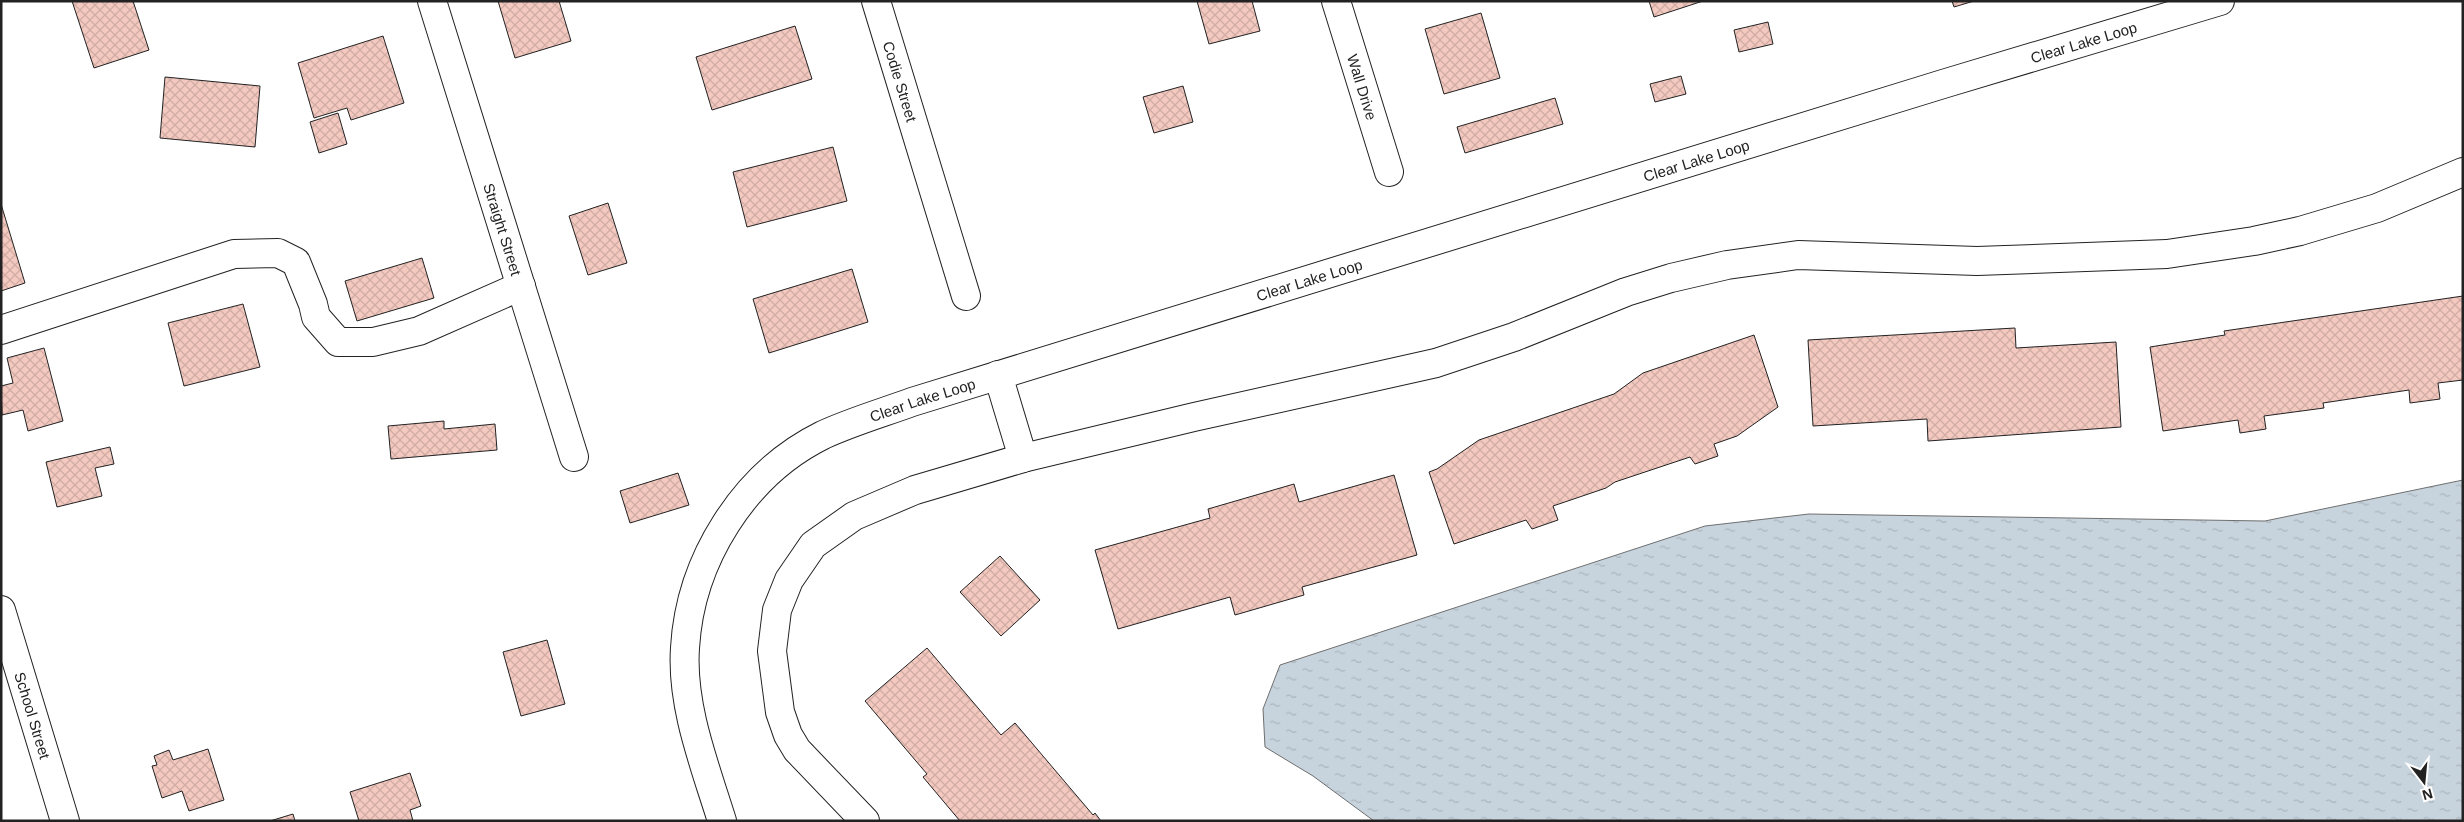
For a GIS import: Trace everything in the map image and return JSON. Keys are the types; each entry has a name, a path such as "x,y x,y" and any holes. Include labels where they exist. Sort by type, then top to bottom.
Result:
{"street":[{"name":"Straight Street","path":"432,1 574,457"},
{"name":"Codie Street","path":"876,1 966,296"},
{"name":"Wall Drive","path":"1336,1 1389,172"},
{"name":"Clear Lake Loop","path":"722,821 696,735 688,691 685,649 690,607 704,566 724,527 750,490 779,462 823,435 912,402 998,375 1933,87 2220,1"},
{"path":"865,821 797,750 788,735 780,712 772,651 777,610 788,580 813,545 854,516 915,490 1024,458 1436,363 1514,336 1626,292 1671,278 1727,265 1798,255 1977,261 2167,254 2254,241 2300,231 2377,208 2463,172"},
{"path":"1,330 234,254 278,253 296,262 313,304 316,317 338,342 373,342 419,331 521,286"},
{"path":"998,375 1024,458"},
{"name":"School Street","path":"1,610 65,821"}],"water":[{"path":"2463,480 2463,821 1374,821 1313,776 1265,747 1263,709 1280,665 1705,526 1809,514 2265,521"}],"building":[{"path":"72,1 133,1 149,50 94,68"},
{"path":"498,1 559,1 571,41 515,58"},
{"path":"1197,1 1252,1 1260,31 1209,44"},
{"path":"1649,1 1703,1 1654,17"},
{"path":"1952,1 1974,1 1954,7"},
{"path":"1481,13 1500,78 1444,94 1425,29"},
{"path":"1768,22 1773,44 1739,52 1734,30"},
{"path":"795,26 812,79 712,110 696,57"},
{"path":"383,36 404,103 351,120 347,108 314,118 298,63"},
{"path":"1681,76 1686,94 1655,102 1650,84"},
{"path":"165,77 260,86 255,147 160,138"},
{"path":"1183,86 1193,122 1154,133 1143,97"},
{"path":"1555,98 1563,124 1465,153 1457,127"},
{"path":"338,113 347,144 319,153 310,122"},
{"path":"833,147 847,201 747,227 733,172"},
{"path":"608,203 627,263 588,275 569,216"},
{"path":"1,204 25,283 1,291"},
{"path":"422,258 434,298 357,321 345,281"},
{"path":"852,269 868,322 769,353 753,299"},
{"path":"2463,296 2463,380 2438,383 2440,399 2410,403 2409,390 2323,403 2324,408 2264,416 2266,429 2240,433 2238,420 2163,431 2150,347 2225,335 2224,331"},
{"path":"243,304 260,367 184,386 168,323"},
{"path":"2015,328 2016,348 2116,342 2121,427 1928,441 1927,419 1813,426 1808,340"},
{"path":"1754,335 1778,407 1737,436 1714,444 1718,456 1695,464 1690,457 1615,482 1606,488 1553,506 1558,520 1532,529 1526,520 1454,544 1429,472 1437,469 1479,440 1614,394 1643,373"},
{"path":"44,348 63,421 28,431 23,410 2,415 1,386 13,383 7,358"},
{"path":"444,421 444,429 495,424 497,450 391,459 388,426"},
{"path":"110,447 114,464 95,468 102,496 57,507 46,462"},
{"path":"678,473 689,505 630,523 620,491"},
{"path":"1394,475 1417,555 1302,587 1304,595 1235,615 1230,597 1118,629 1095,550 1210,518 1208,509 1294,484 1299,502"},
{"path":"1000,556 1040,600 1001,636 960,592"},
{"path":"547,640 565,704 521,716 503,652"},
{"path":"927,648 1001,735 1015,723 1093,815 1095,813 1101,821 960,821 923,777 927,774 865,701"},
{"path":"208,749 224,800 189,811 182,791 162,798 152,766 157,765 154,756 169,750 173,760"},
{"path":"410,773 421,806 410,810 413,821 359,821 350,792"},
{"path":"293,814 295,821 270,821"}]}
